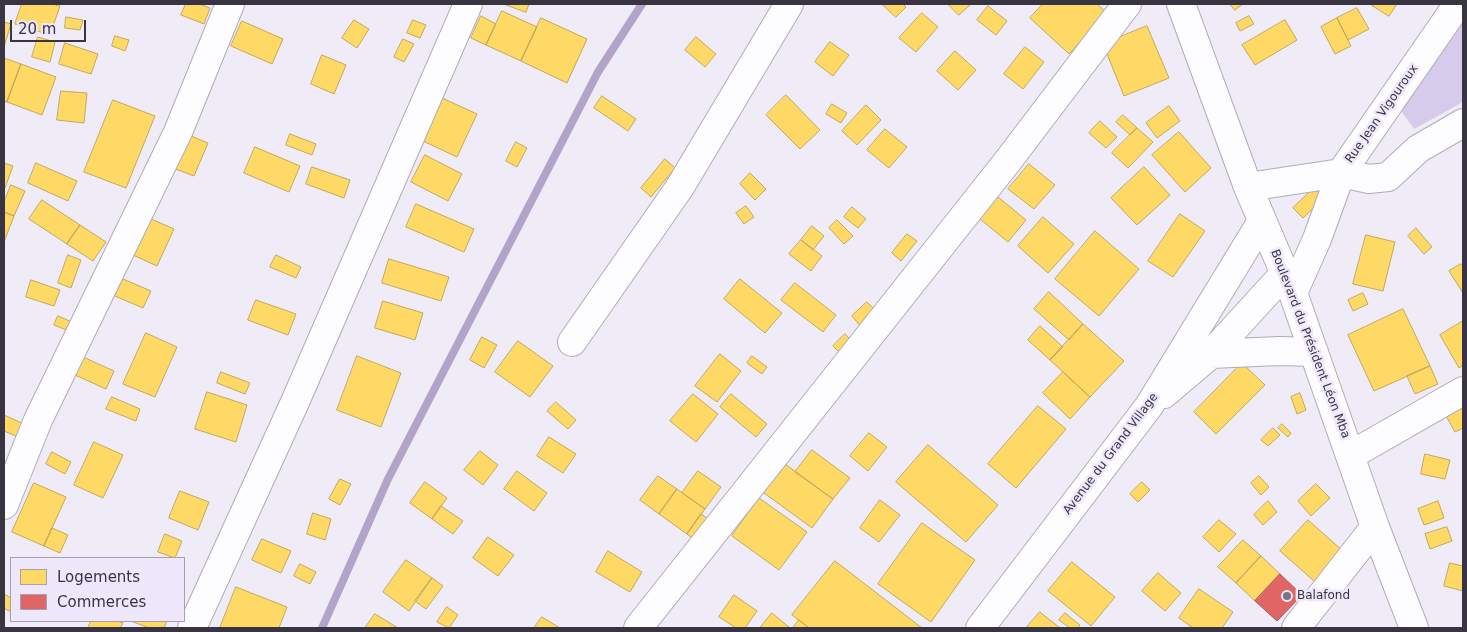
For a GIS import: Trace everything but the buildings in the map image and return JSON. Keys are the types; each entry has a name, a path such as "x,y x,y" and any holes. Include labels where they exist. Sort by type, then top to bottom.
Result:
{"street":[{"path":"4,505 38,420 178,132 230,4"},
{"path":"192,628 299,393 468,4"},
{"path":"572,342 680,186 789,4"},
{"path":"638,628 1007,162 1128,4"},
{"name":"Boulevard du Président Léon Mba","path":"1182,4 1248,187 1289,283 1375,527 1414,628"},
{"name":"Rue Jean Vigouroux","path":"1248,187 1341,173 1458,4"},
{"path":"1149,406 1211,354 1289,283 1317,239 1341,173 1368,179 1388,177 1418,149 1463,123"},
{"name":"Avenue du Grand Village","path":"980,628 1149,406 1262,221"},
{"path":"1211,354 1279,351 1314,352"},
{"path":"1351,455 1463,391"},
{"path":"1296,628 1375,527"}],"shaded area":[{"path":"1463,8 1463,102 1414,129 1392,98"}],"waterway":[{"path":"322,628 388,479 598,72 642,4"}],"place":[{"name":"Balafond","path":"1287,596"}]}
